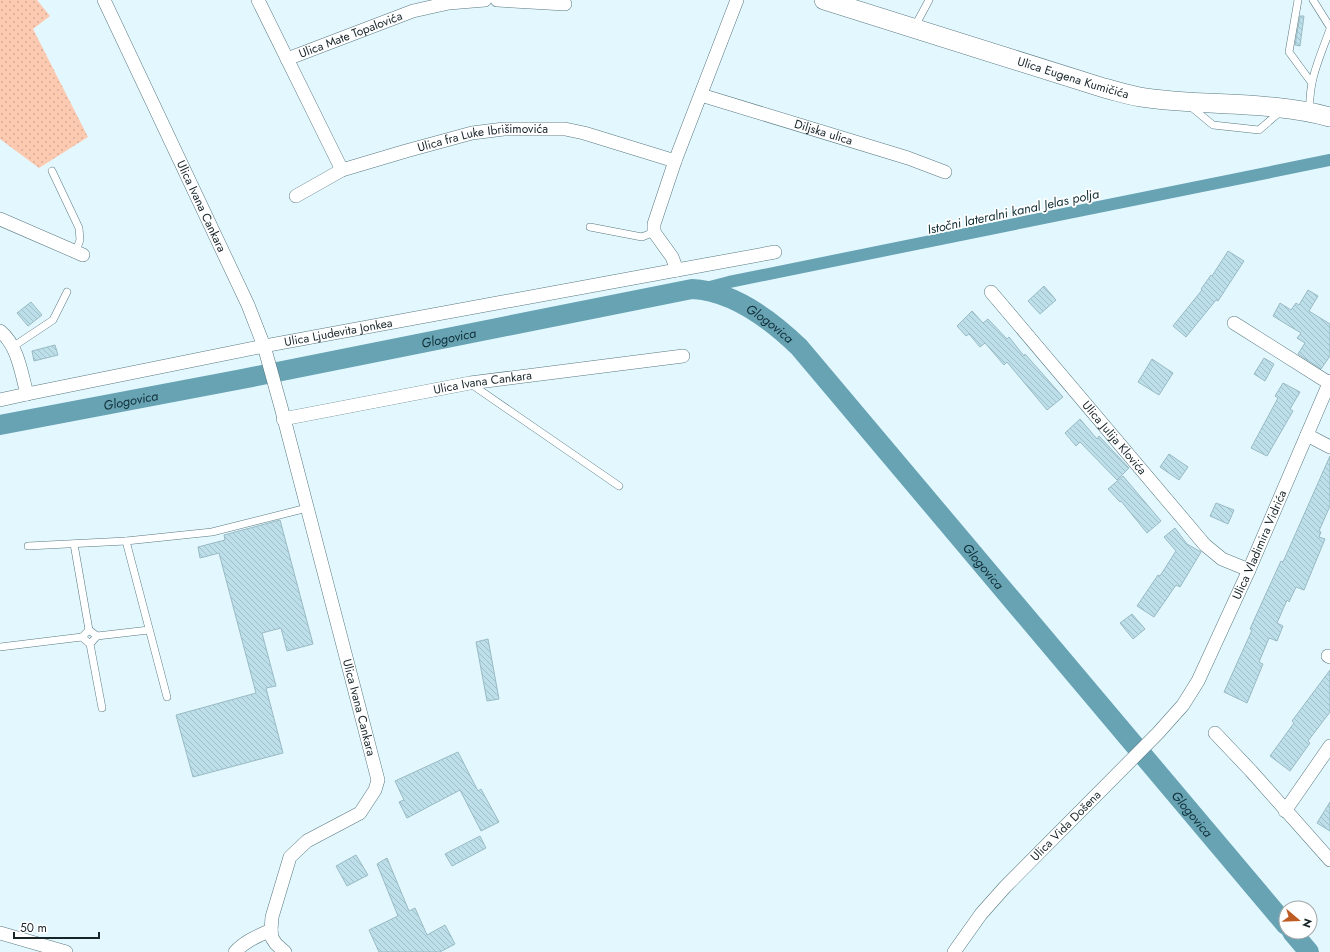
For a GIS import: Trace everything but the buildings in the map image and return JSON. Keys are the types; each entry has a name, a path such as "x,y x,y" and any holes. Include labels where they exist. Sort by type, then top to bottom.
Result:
{"main road":[{"name":"Ulica Eugena Kumičića","path":"824,0 1104,88 1139,97 1285,108 1330,117"}],"street":[{"name":"Ulica Ivana Cankara","path":"104,0 248,305 265,351 378,780 375,790 360,812 307,841 290,857 272,917 271,930"},
{"path":"258,0 342,170"},
{"name":"Ulica Mate Topalovića","path":"287,59 413,11 449,2 485,0"},
{"path":"497,0 565,4"},
{"path":"677,270 672,257 654,232 656,215 674,161 737,0"},
{"name":"Diljska ulica","path":"701,95 908,158 945,172"},
{"name":"Ulica fra Luke Ibrišimovića","path":"296,196 342,170 406,151 472,134 504,129 565,129 584,133 674,161"},
{"path":"0,219 80,253"},
{"name":"Ulica Ljudevita Jonkea","path":"0,400 265,351 775,252"},
{"name":"Ulica Julija Klovića","path":"991,292 1205,545 1222,559 1249,570"},
{"name":"Ulica Vladimira Vidrića","path":"1183,705 1198,681 1249,570 1330,382 1234,323"},
{"path":"0,331 14,346 27,394"},
{"name":"Ulica Ivana Cankara","path":"282,413 470,383 683,356"},
{"path":"1307,435 1330,447"},
{"name":"Ulica Vida Došena","path":"954,952 981,914 1005,887 1123,769 1183,705"},
{"path":"1214,733 1251,771 1330,860"},
{"path":"1285,811 1330,746"},
{"path":"235,952 250,940 271,930 272,938 285,952"},
{"path":"0,933 66,952"}],"lane":[{"path":"913,29 928,0"},
{"path":"1298,0 1290,52 1312,82"},
{"path":"1310,112 1309,96 1312,82 1330,28 1312,0"},
{"path":"52,171 79,228 80,253"},
{"path":"590,227 642,237 654,232"},
{"path":"14,346 53,320 68,292"},
{"path":"470,383 619,486"},
{"path":"28,546 126,541 212,532 307,508"},
{"path":"126,541 167,697"},
{"path":"74,544 89,630 97,636"},
{"path":"0,647 82,637 89,630"},
{"path":"90,644 97,636 149,630"},
{"path":"82,637 90,644 102,708"}],"shaded area":[{"path":"0,0 37,0 50,16 33,29 88,137 39,168 0,139"}],"waterway":[{"name":"Istočni lateralni kanal Jelas polja","path":"702,289 729,282 1330,160"},
{"name":"Glogovica","path":"0,425 242,379 692,289 722,295 764,317 799,347 1278,916"},
{"name":"Glogovica","path":"1299,940 1309,952"}]}
